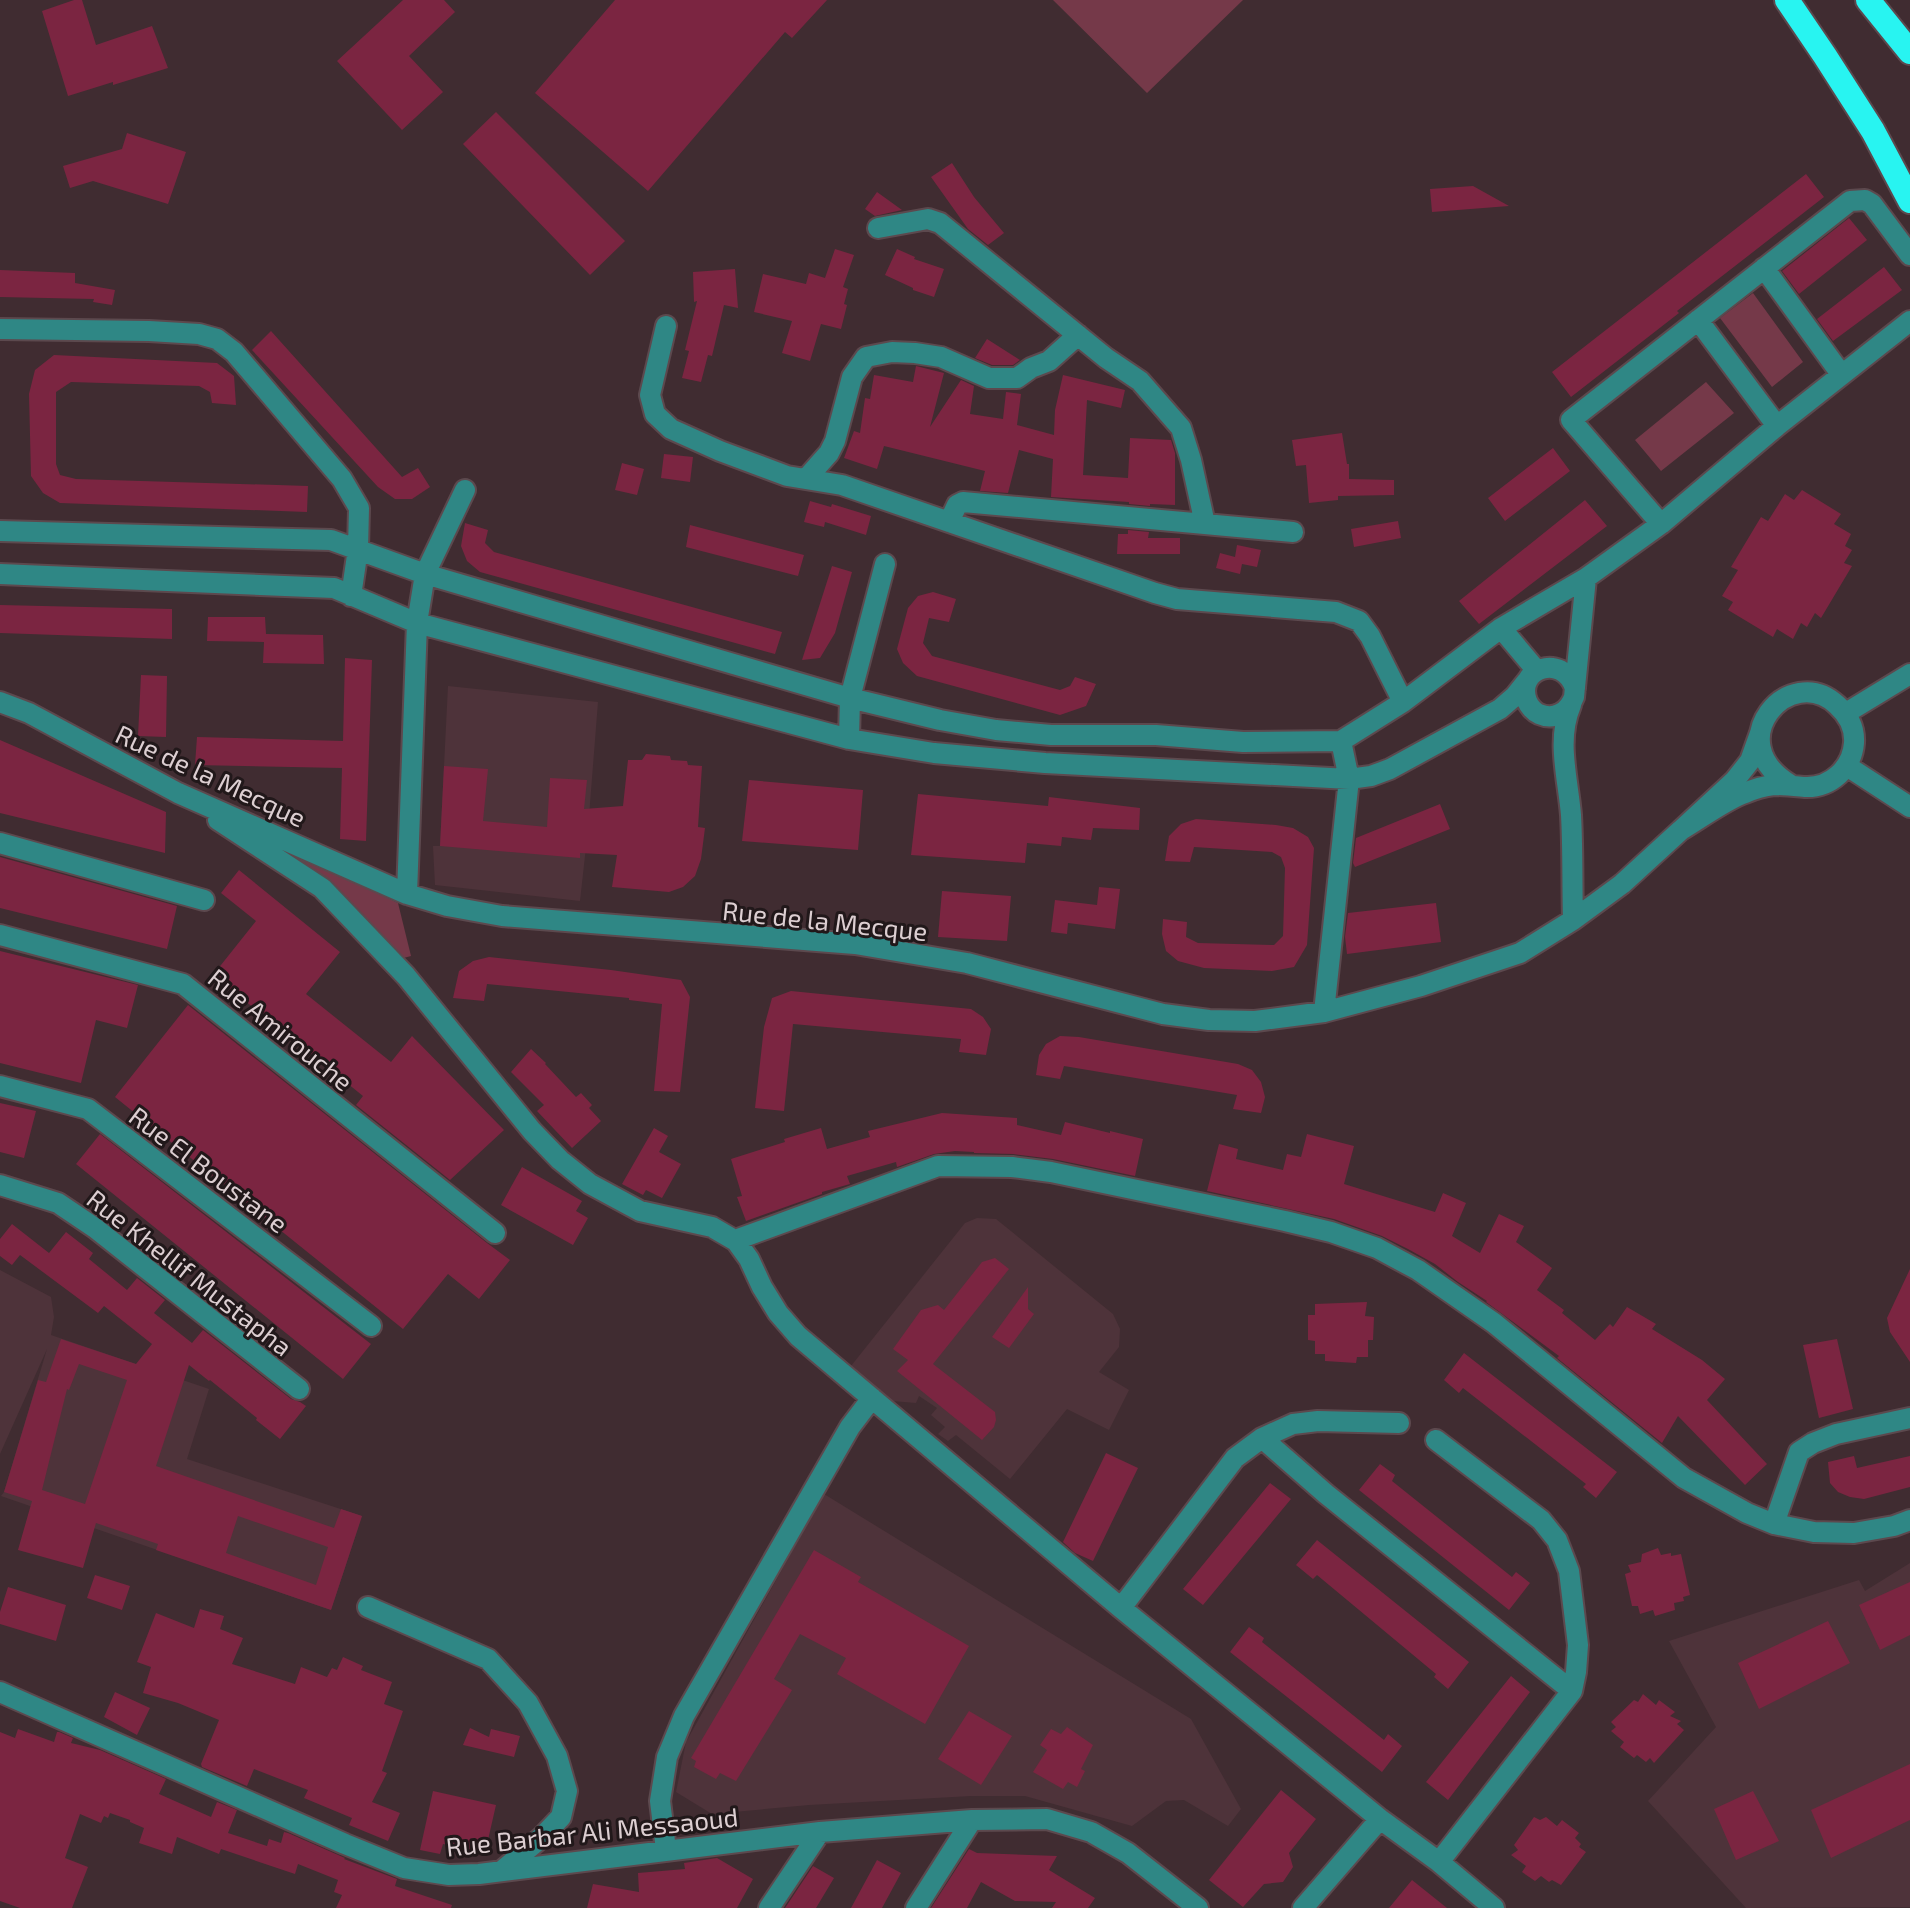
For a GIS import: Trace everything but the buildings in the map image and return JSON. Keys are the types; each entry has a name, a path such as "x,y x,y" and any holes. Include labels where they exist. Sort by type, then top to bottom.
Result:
{"highway":[{"path":"1787,0 1873,131 1910,201"},
{"path":"1868,0 1910,52"}],"street":[{"path":"1661,524 1571,420 1843,205 1857,200 1872,204 1910,255"},
{"path":"878,228 928,219 940,223 1106,358 1140,381 1181,428 1205,524"},
{"path":"1764,268 1841,374"},
{"path":"1698,320 1777,426"},
{"path":"0,531 331,540 425,574 850,698 996,730 1051,735 1156,735 1243,742 1341,741 1403,702 1501,628 1586,578 1661,524 1777,426 1910,321"},
{"path":"666,326 650,395 655,414 671,429 787,476 842,485 1155,593 1177,599 1336,612 1359,621 1370,636 1403,702"},
{"path":"0,329 149,331 199,334 217,339 234,352 342,479 359,508 358,549 351,596"},
{"path":"806,479 829,453 835,441 852,377 866,357 892,352 915,353 941,357 989,378 1017,378 1049,361 1078,335"},
{"path":"407,894 417,623 425,574 465,490"},
{"path":"949,522 957,505 963,502 1293,532"},
{"path":"849,739 850,698 885,564"},
{"path":"0,574 334,588 417,623 849,739 977,758 1152,770 1362,779 1381,773 1500,709 1532,676 1552,667 1567,674 1573,696 1565,712 1548,717 1516,707 1500,709"},
{"path":"1573,920 1571,817 1563,741 1573,696 1586,578"},
{"path":"1501,628 1532,676"},
{"path":"1846,713 1910,674"},
{"path":"1532,676 1525,696 1563,741"},
{"path":"1820,694 1834,701 1846,713 1852,725 1852,753 1847,766 1836,778 1823,785 1770,786 1743,793 1681,830 1735,780 1750,761 1764,718 1774,705 1788,696 1820,694"},
{"name":"Rue de la Mecque","path":"0,702 29,713 178,793 407,894 447,906 502,916 855,944 967,963 1100,999 1209,1020 1255,1021 1324,1012 1421,986 1520,953 1622,884 1681,830"},
{"path":"1760,733 1760,750 1765,762 1777,777 1791,785"},
{"path":"1152,770 1156,735"},
{"path":"1324,1012 1349,779 1341,741"},
{"path":"1847,766 1910,807"},
{"path":"178,793 322,888 406,976 532,1131 560,1160 590,1184 640,1211 712,1227 736,1241 778,1313 798,1336 1121,1608 1494,1908"},
{"path":"0,843 204,900"},
{"name":"Rue Amirouche","path":"0,935 183,984 495,1233"},
{"name":"Rue El Boustane","path":"0,1086 88,1109 371,1326"},
{"path":"736,1241 938,1166 1012,1167 1051,1172 1269,1217 1331,1232 1377,1248 1431,1278 1494,1323 1684,1478 1747,1513 1774,1524 1814,1532 1854,1533 1910,1520"},
{"name":"Rue Khellif Mustapha","path":"0,1185 58,1203 95,1228 299,1389"},
{"path":"666,1850 660,1801 667,1757 684,1716 850,1427 872,1398"},
{"path":"1774,1524 1799,1452 1836,1434 1910,1418"},
{"path":"1121,1608 1235,1458 1262,1438 1293,1424 1318,1421 1399,1423"},
{"path":"1262,1438 1326,1494 1572,1691"},
{"path":"1436,1440 1541,1520 1557,1540 1569,1571 1578,1645 1572,1691 1439,1862"},
{"path":"368,1607 488,1659 528,1703 557,1756 567,1791 561,1817 502,1871"},
{"name":"Rue Barbar Ali Messaoud","path":"0,1692 404,1868 449,1875 502,1871 820,1832 972,1820 1047,1819 1091,1832 1128,1853 1198,1908"},
{"path":"1303,1908 1380,1819"},
{"path":"916,1908 972,1820"},
{"path":"769,1908 820,1832"}],"shaded area":[{"path":"1053,0 1243,0 1147,93"},
{"path":"1753,293 1803,362 1772,387 1720,318"},
{"path":"1706,382 1734,413 1661,471 1635,440"},
{"path":"448,686 598,702 580,901 435,885 433,846 440,846"},
{"path":"299,854 398,903 411,956 396,960 289,857"},
{"path":"977,1218 996,1219 1113,1314 1120,1329 1119,1347 1099,1372 1129,1390 1109,1430 1067,1409 1010,1479 956,1435 948,1441 938,1434 945,1427 931,1415 937,1408 919,1396 916,1403 892,1401 851,1366 965,1223"},
{"path":"0,1270 51,1297 54,1317 51,1335 209,1389 187,1459 362,1516 331,1610 1,1496 47,1349 0,1454"},
{"path":"824,1494 1191,1719 1241,1809 1228,1826 1184,1800 1166,1801 1132,1826 1025,1796 809,1805 712,1814 676,1792 686,1742"},
{"path":"1910,1563 1910,1907 1746,1908 1648,1801 1716,1727 1669,1641 1859,1580 1865,1591"}]}
